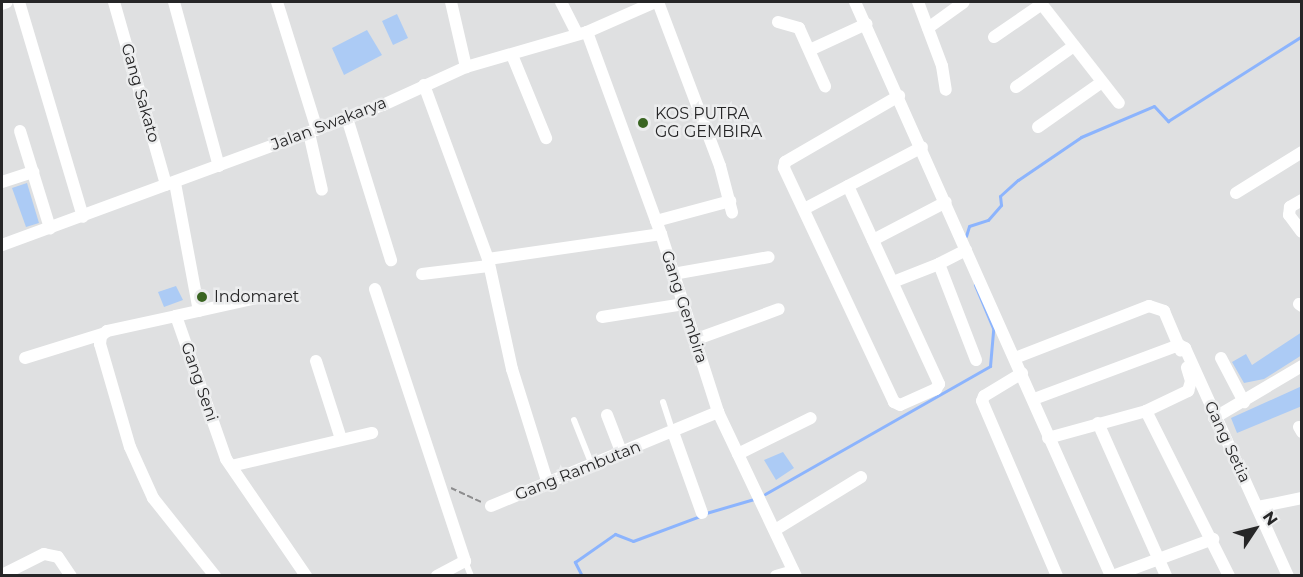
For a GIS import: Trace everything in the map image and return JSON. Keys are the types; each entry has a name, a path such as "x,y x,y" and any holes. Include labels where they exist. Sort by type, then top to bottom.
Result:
{"street":[{"path":"2,4 7,2"},
{"path":"19,2 83,217"},
{"name":"Gang Sakato","path":"114,2 170,184"},
{"path":"174,2 219,166"},
{"path":"277,2 313,131 322,190"},
{"path":"451,2 466,67"},
{"name":"Gang Gembira","path":"561,2 582,32 656,220 718,412 794,573"},
{"path":"656,220 731,207 657,2"},
{"name":"Jalan Swakarya","path":"2,245 347,118 466,67 582,32 657,2"},
{"path":"855,2 1034,399 1048,438 1112,576 1212,539"},
{"path":"918,2 942,66 946,90"},
{"path":"928,28 964,2"},
{"path":"994,37 1041,3 1119,103"},
{"path":"778,22 799,28 812,49 825,86"},
{"path":"812,49 866,24"},
{"path":"1016,87 1074,46"},
{"path":"512,55 546,138"},
{"path":"1038,127 1102,82"},
{"path":"424,85 489,263 512,369 548,484"},
{"path":"848,186 939,384 936,389 900,405 894,402 806,208 784,168 785,162 899,96"},
{"path":"347,118 392,260"},
{"path":"20,131 50,228"},
{"path":"806,208 922,147"},
{"path":"1236,193 1302,152"},
{"path":"2,182 33,172"},
{"path":"170,184 199,311"},
{"path":"1302,200 1290,207 1289,215 1302,232"},
{"path":"873,240 946,202"},
{"path":"422,274 661,234"},
{"path":"893,282 939,264 966,250"},
{"path":"673,274 769,257"},
{"path":"939,264 976,360"},
{"path":"375,289 465,561 437,576"},
{"path":"25,358 102,334 257,298"},
{"path":"602,317 684,304"},
{"path":"1015,358 1158,306 1179,345 1190,387 1146,411 1048,438"},
{"path":"694,340 779,309"},
{"name":"Gang Seni","path":"176,316 231,466 306,576"},
{"path":"102,334 100,344 130,447 153,498 215,576"},
{"path":"1034,399 1179,345"},
{"name":"Gang Setia","path":"1179,345 1187,351 1214,418 1258,507 1288,576"},
{"path":"1221,358 1244,402"},
{"path":"316,361 341,439"},
{"path":"1214,418 1280,382 1302,366"},
{"path":"1022,373 984,396 982,401 1057,576"},
{"path":"1280,382 1302,376"},
{"path":"1146,411 1229,576"},
{"name":"Gang Rambutan","path":"491,506 622,454 718,412"},
{"path":"607,415 622,454"},
{"path":"738,454 810,418"},
{"path":"1098,423 1166,576"},
{"path":"672,432 702,513"},
{"path":"231,466 372,433"},
{"path":"775,530 861,477"},
{"path":"1258,507 1302,498"},
{"path":"2,575 44,554 58,557 71,576"},
{"path":"776,576 794,573"}],"lane":[{"path":"663,402 672,432"},
{"path":"574,420 592,466"},
{"path":"465,561 471,576"}],"path":[{"path":"438,482 491,506"}],"building":[{"path":"397,14 408,38 393,45 382,21"},
{"path":"367,30 382,55 344,75 332,48"},
{"path":"27,183 39,223 26,227 12,188"},
{"path":"176,286 183,300 164,307 158,292"},
{"path":"1302,332 1302,355 1264,379 1244,383 1232,362 1246,354 1252,365"},
{"path":"1302,386 1302,406 1237,433 1231,418"},
{"path":"783,452 794,468 776,480 764,460"}],"waterway":[{"path":"966,236 969,226 988,220 1001,205 1000,196 1018,180 1081,137 1154,106 1168,121 1302,36"},
{"path":"765,494 990,366 993,328 975,285"},
{"path":"706,513 754,499"},
{"path":"582,576 575,562 615,534 633,541 700,516"}],"place":[{"name":"KOS PUTRA GG GEMBIRA","path":"643,123"},
{"name":"Indomaret","path":"202,297"}]}
